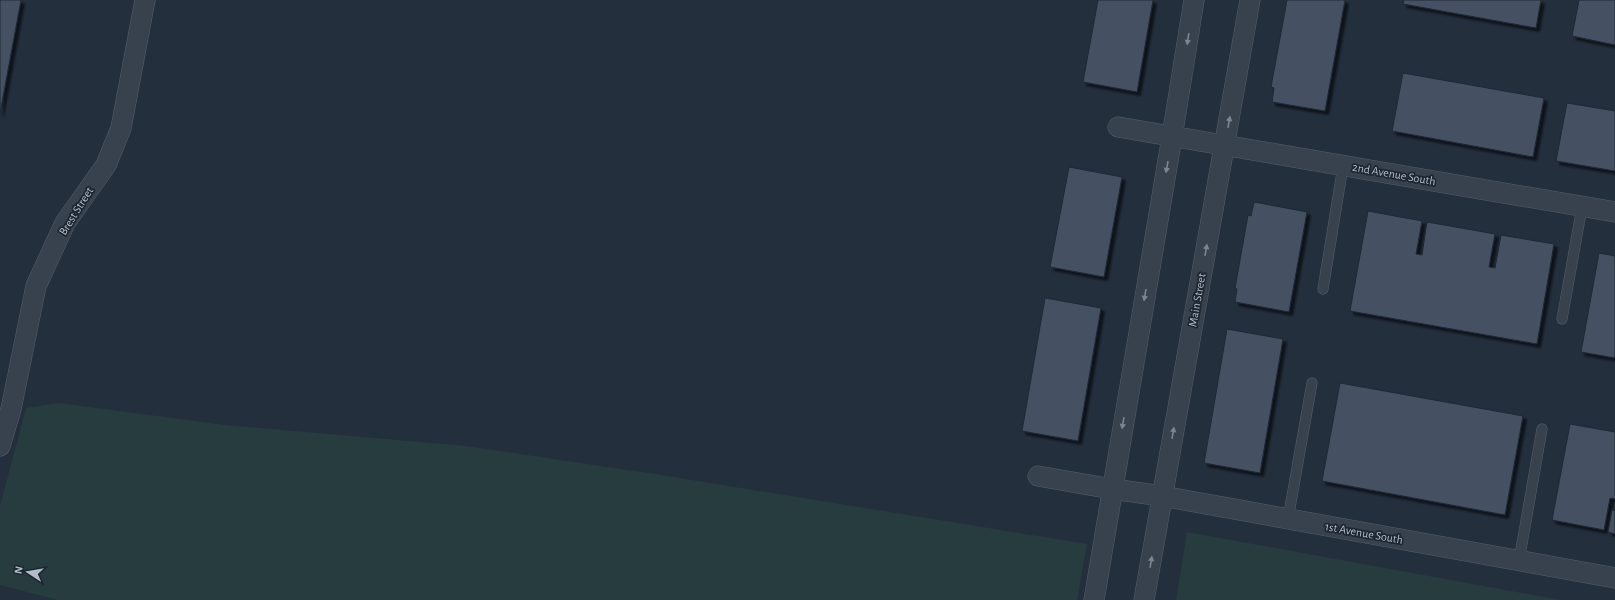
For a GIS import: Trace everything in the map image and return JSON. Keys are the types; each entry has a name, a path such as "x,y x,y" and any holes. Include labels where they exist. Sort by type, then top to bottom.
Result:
{"street":[{"name":"Brest Street","path":"0,446 11,409 36,286 65,223 106,165 121,128 145,0"},
{"path":"1094,600 1194,0"},
{"name":"Main Street","path":"1144,600 1250,0"},
{"name":"2nd Avenue South","path":"1118,128 1615,212"},
{"name":"1st Avenue South","path":"1038,476 1162,496 1615,578"}],"lane":[{"path":"1323,289 1343,166"},
{"path":"1562,319 1582,207"},
{"path":"1288,519 1312,383"},
{"path":"1519,561 1542,429"}],"green space":[{"path":"59,403 225,425 466,446 655,474 1087,544 1077,600 58,600 0,585 0,506 26,408"},
{"path":"1187,532 1561,600 1176,600"}],"building":[{"path":"0,0 21,0 0,113"},
{"path":"1098,0 1153,0 1137,92 1083,82"},
{"path":"1287,0 1345,0 1325,111 1272,102 1274,88 1271,87"},
{"path":"1404,0 1541,0 1536,28 1403,4"},
{"path":"1579,0 1615,0 1615,45 1572,36"},
{"path":"1403,73 1544,98 1533,157 1392,131"},
{"path":"1567,103 1615,111 1615,171 1556,161"},
{"path":"1069,167 1122,177 1104,277 1050,267"},
{"path":"1254,202 1307,212 1289,312 1235,302 1237,289 1235,288 1248,215 1251,216"},
{"path":"1368,211 1422,221 1416,254 1422,255 1427,222 1495,234 1489,267 1495,268 1501,235 1554,244 1537,344 1350,311"},
{"path":"1599,253 1615,256 1615,358 1581,352"},
{"path":"1045,298 1101,308 1078,441 1022,431"},
{"path":"1227,329 1283,339 1260,473 1204,463"},
{"path":"1340,383 1523,416 1505,515 1322,481"},
{"path":"1570,424 1615,432 1615,499 1610,498 1604,530 1552,520"},
{"path":"1612,510 1615,511 1615,534 1608,532"}]}
